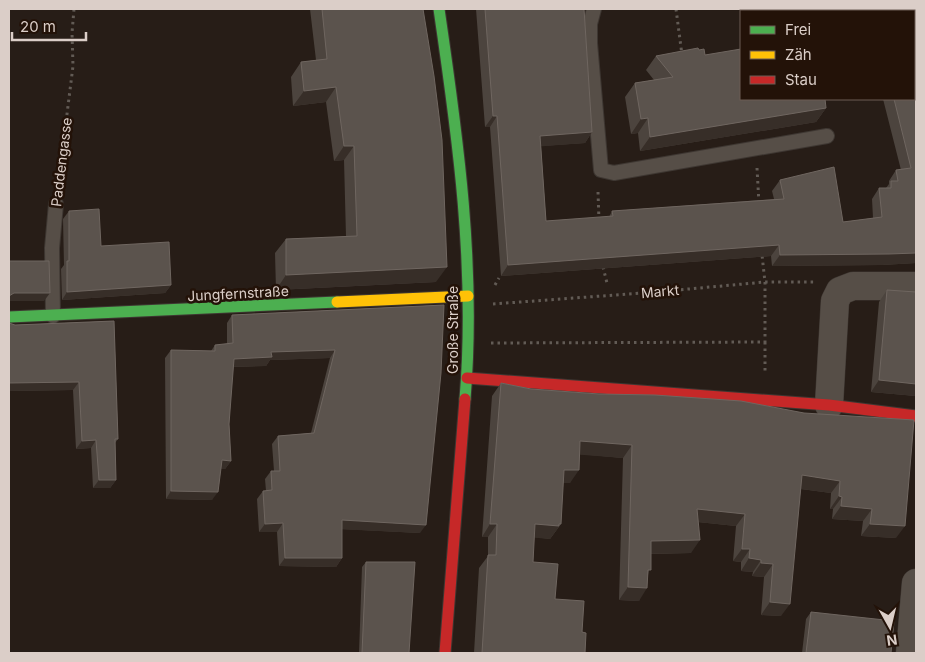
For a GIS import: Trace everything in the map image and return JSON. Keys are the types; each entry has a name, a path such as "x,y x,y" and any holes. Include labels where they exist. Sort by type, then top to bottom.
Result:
{"street":[{"name":"Große Straße","path":"439,9 456,126 464,201 468,302 467,378 445,653"},
{"path":"829,405 835,301 840,291 853,286 916,286"},
{"name":"Jungfernstraße","path":"9,317 237,308 468,302"},
{"path":"467,378 829,405 916,416"},
{"path":"910,653 916,583"}],"lane":[{"path":"594,9 590,24 590,43 601,170 614,173 827,136"},
{"name":"Paddengasse","path":"53,316 52,248 56,204"}],"path":[{"name":"Paddengasse","path":"56,204 73,66 72,33 74,9"},
{"path":"676,9 682,59"},
{"path":"754,150 760,209"},
{"path":"598,192 599,222"},
{"path":"762,247 765,400"},
{"path":"600,259 607,283"},
{"name":"Markt","path":"468,302 764,282 815,282 853,286"},
{"path":"519,342 765,342"}],"building":[{"path":"322,9 423,9 442,140 447,267 286,275 286,239 357,236 354,146 344,146 336,87 304,91 301,62 327,59"},
{"path":"485,9 584,9 592,132 540,136 546,221 613,216 612,211 784,199 780,180 834,167 843,222 882,217 879,188 891,188 891,181 898,181 896,170 911,168 894,100 915,100 915,10 874,9 916,9 916,253 780,255 779,245 508,265 497,116 493,116"},
{"path":"698,48 699,50 704,49 705,55 740,49 740,100 825,100 826,108 650,137 648,118 641,119 635,83 673,77 656,56"},
{"path":"99,209 101,246 169,242 171,285 67,292 69,211"},
{"path":"9,261 49,261 50,293 14,293 9,296"},
{"path":"887,290 916,292 916,384 879,380"},
{"path":"444,305 441,373 426,525 342,520 342,558 285,558 283,523 265,524 263,491 272,490 271,471 280,471 278,436 314,433 335,350 271,352 272,357 234,359 229,424 231,461 222,460 218,492 171,491 171,350 215,351 215,345 233,343 232,315"},
{"path":"114,321 118,439 115,439 116,480 99,480 96,440 82,441 79,382 9,383 9,323 15,325"},
{"path":"501,383 531,389 741,401 804,413 914,420 905,526 870,524 872,509 841,506 842,497 839,496 840,481 802,475 790,604 770,602 773,564 761,563 761,560 749,558 750,549 742,549 745,514 697,509 700,540 651,541 651,570 648,570 647,588 628,587 632,445 580,441 579,470 564,470 561,524 559,526 535,524 533,562 558,564 555,599 584,601 582,632 586,633 585,653 482,653 488,555 496,555 497,524 490,524"},
{"path":"366,562 415,562 409,653 362,653"},
{"path":"811,612 894,621 891,653 806,653"}],"traffic: fast":[{"path":"439,9 453,106 467,252 468,350 465,399"},
{"path":"9,317 337,302"}],"traffic: slow":[{"path":"337,302 468,296"}],"traffic: jam":[{"path":"467,378 829,405 916,416"},
{"path":"445,653 465,399"}]}
